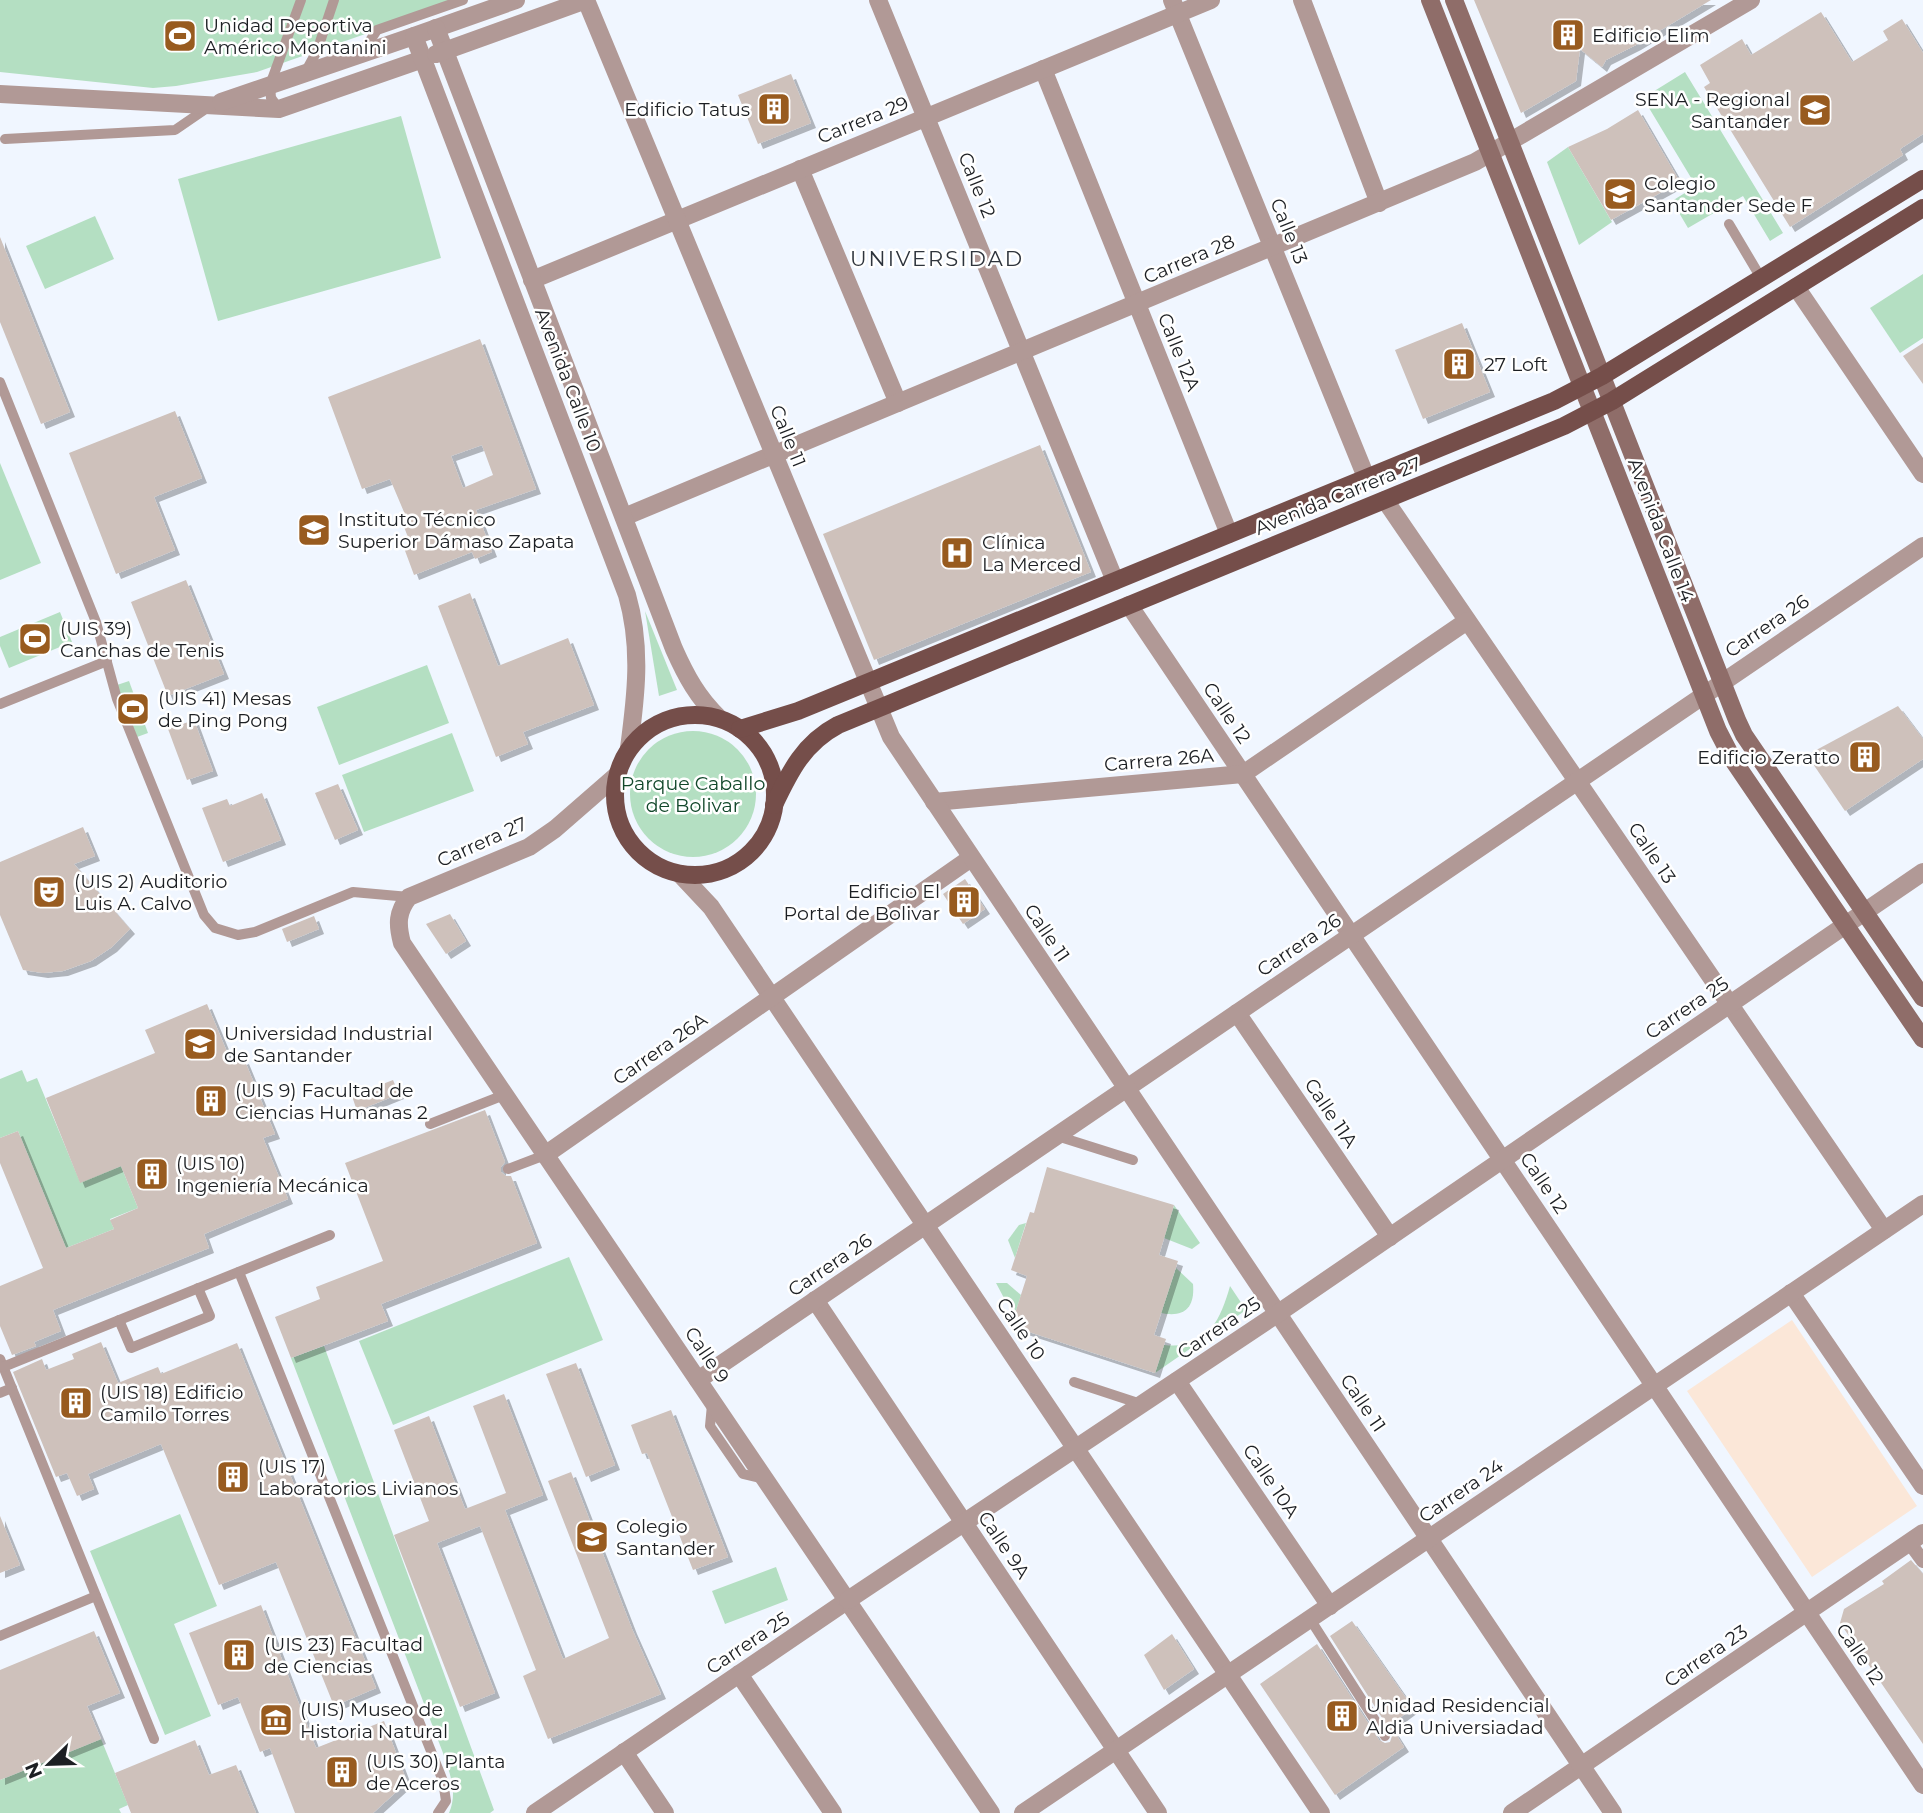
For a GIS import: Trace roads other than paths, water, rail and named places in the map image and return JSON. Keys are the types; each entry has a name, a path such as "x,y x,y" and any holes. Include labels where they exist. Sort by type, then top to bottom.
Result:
{"main road":[{"name":"Avenida Calle 14","path":"1430,0 1703,695 1733,760 1923,1039"},
{"name":"Avenida Calle 14","path":"1454,0 1744,734 1923,998"},
{"name":"Avenida Carrera 27","path":"740,729 782,717 868,683 1554,401 1602,376 1923,179"},
{"name":"Avenida Carrera 27","path":"774,805 789,773 808,746 831,729 1564,426 1612,401 1923,208"},
{"path":"694,714 719,718 740,729 757,744 768,762 774,783 774,805 768,827 757,845 741,860 722,871 700,875 680,874 660,867 643,856 627,838 617,815 614,790 617,775 629,748 647,730 669,718 694,714"}],"street":[{"path":"211,106 516,0"},
{"path":"0,94 279,109 586,0"},
{"name":"Calle 11","path":"586,0 891,737 1614,1813"},
{"name":"Calle 12","path":"878,0 1115,581"},
{"name":"Carrera 29","path":"533,280 1043,69 1175,7 1210,0"},
{"path":"1302,0 1379,203"},
{"name":"Carrera 28","path":"624,517 1491,154 1751,0"},
{"name":"Calle 13","path":"1175,7 1367,477"},
{"name":"Avenida Calle 10","path":"436,28 683,670 702,701 719,718"},
{"name":"Avenida Calle 10","path":"414,36 627,596 636,635 638,663 629,748"},
{"name":"Calle 12A","path":"1043,69 1229,534"},
{"path":"800,169 898,403"},
{"path":"1796,287 1923,474"},
{"name":"Calle 13","path":"1385,500 1884,1230"},
{"name":"Carrera 26","path":"698,1380 1923,546"},
{"name":"Calle 12","path":"1129,605 1923,1785"},
{"name":"Carrera 26A","path":"934,802 1243,774 1467,621"},
{"name":"Carrera 27","path":"409,897 529,847 555,829 617,775"},
{"name":"Carrera 26A","path":"545,1155 971,858"},
{"name":"Carrera 25","path":"535,1813 1277,1314 1923,872"},
{"name":"Calle 10","path":"680,874 711,908 772,997 1321,1813"},
{"name":"Calle 9","path":"409,897 401,906 398,917 402,943 408,955 992,1813"},
{"name":"Calle 11A","path":"1237,1013 1390,1237"},
{"name":"Carrera 24","path":"1023,1813 1923,1204"},
{"path":"1791,1293 1923,1486"},
{"name":"Calle 9A","path":"816,1300 1158,1813"},
{"name":"Calle 10A","path":"1177,1381 1329,1606"},
{"path":"1916,1537 1923,1561"},
{"name":"Carrera 23","path":"1512,1813 1916,1537"},
{"path":"739,1674 833,1813"},
{"path":"624,1752 665,1813"}],"lane":[{"path":"279,109 271,98 270,85 302,0"},
{"path":"305,73 317,51 334,0"},
{"path":"361,54 377,30 463,0"},
{"path":"5,139 175,130 211,106"},
{"path":"1729,224 1761,278"},
{"path":"0,382 96,622 117,699 204,915 215,928 238,935 255,932 353,892 409,897"},
{"path":"0,704 107,661"},
{"path":"430,1124 504,1095"},
{"path":"1057,1136 1133,1160"},
{"path":"508,1169 545,1155"},
{"path":"154,1739 2,1363 119,1320 330,1235"},
{"path":"239,1272 443,1781 446,1801 439,1812"},
{"path":"119,1320 131,1348 210,1316 198,1288"},
{"path":"1074,1382 1142,1405"},
{"path":"0,1393 12,1388"},
{"path":"0,1636 96,1596"},
{"path":"1310,1619 1385,1736"}],"place":[{"name":"Edificio Elim","path":"1568,35"},
{"name":"Unidad Deportiva Américo Montanini","path":"180,36"},
{"name":"Edificio Tatus","path":"774,109"},
{"name":"SENA - Regional Santander","path":"1815,110"},
{"name":"Colegio Santander Sede F","path":"1620,194"},
{"name":"27 Loft","path":"1459,364"},
{"name":"Instituto Técnico Superior Dámaso Zapata","path":"314,530"},
{"name":"Clínica La Merced","path":"957,553"},
{"name":"(UIS 39) Canchas de Tenis","path":"35,639"},
{"name":"(UIS 41) Mesas de Ping Pong","path":"133,709"},
{"name":"Edificio Zeratto","path":"1865,757"},
{"name":"(UIS 2) Auditorio Luis A. Calvo","path":"49,892"},
{"name":"Edificio El Portal de Bolivar","path":"964,902"},
{"name":"Universidad Industrial de Santander","path":"200,1044"},
{"name":"(UIS 9) Facultad de Ciencias Humanas 2","path":"211,1101"},
{"name":"(UIS 10) Ingeniería Mecánica","path":"152,1174"},
{"name":"(UIS 18) Edificio Camilo Torres","path":"76,1403"},
{"name":"(UIS 17) Laboratorios Livianos","path":"233,1477"},
{"name":"Colegio Santander","path":"592,1537"},
{"name":"(UIS 23) Facultad de Ciencias","path":"239,1655"},
{"name":"Unidad Residencial Aldia Universiadad","path":"1342,1716"},
{"name":"(UIS) Museo de Historia Natural","path":"276,1720"},
{"name":"(UIS 30) Planta de Aceros","path":"342,1772"}],"district":[{"name":"UNIVERSIDAD","path":"937,258"}],"park label":[{"name":"Parque Caballo de Bolivar","path":"693,794"}]}
